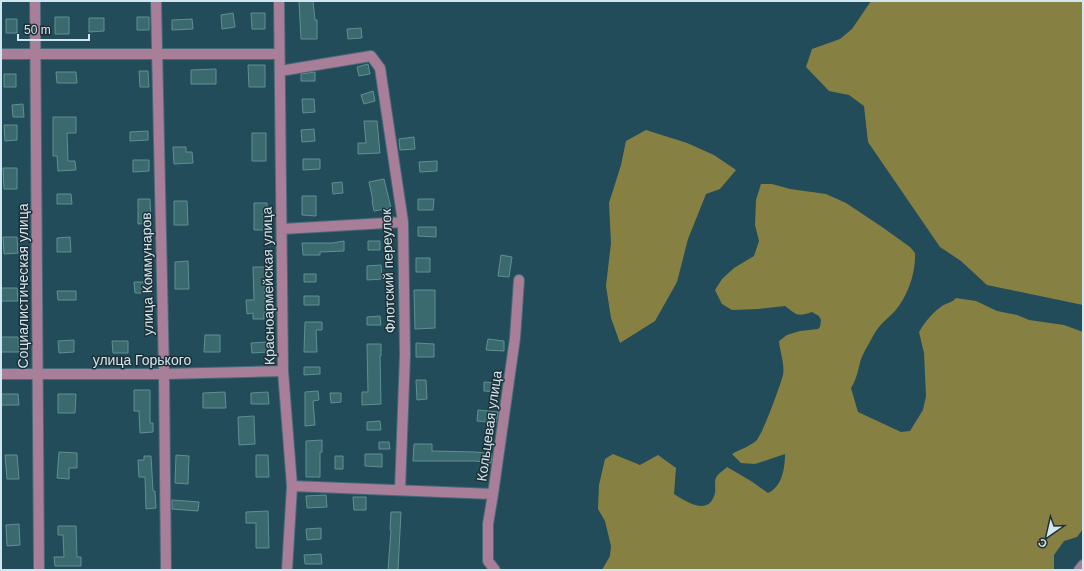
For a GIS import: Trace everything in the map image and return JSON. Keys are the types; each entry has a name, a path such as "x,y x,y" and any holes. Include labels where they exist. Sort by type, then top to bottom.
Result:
{"street":[{"name":"Социалистическая улица","path":"35,1 39,570"},
{"name":"улица Коммунаров","path":"156,1 164,374 166,570"},
{"name":"Красноармейская улица","path":"278,1 283,371 292,486 287,570"},
{"path":"1,54 279,54"},
{"name":"Флотский переулок","path":"280,70 371,56 380,68 403,222 405,354 400,490"},
{"path":"282,229 403,222"},
{"name":"Кольцевая улица","path":"292,486 493,494 515,338 519,280"},
{"name":"улица Горького","path":"1,374 164,374 283,371"},
{"path":"493,494 488,524 488,561 495,570"},
{"path":"1079,570 1083,564"}],"shaded area":[{"path":"871,1 1083,1 1083,305 987,285 961,261 940,247 868,142 864,106 849,95 829,91 806,67 812,49 840,39 852,29"},
{"path":"646,130 687,143 714,155 736,170 720,189 706,194 688,239 677,282 655,321 620,343 611,318 606,286 611,243 609,203 621,165 626,141"},
{"path":"761,184 772,184 790,189 826,194 846,203 910,247 915,253 913,276 904,298 895,311 875,332 862,356 856,378 851,388 858,412 901,432 910,431 923,410 926,396 924,353 919,332 935,311 956,298 976,301 997,311 1017,315 1029,320 1064,325 1083,332 1083,529 1077,537 1064,541 1054,555 1054,570 602,570 610,556 611,546 605,521 598,509 599,485 605,459 613,454 640,465 658,455 676,468 674,494 697,506 708,504 712,500 715,493 716,478 719,473 727,467 768,493 780,482 785,454 755,464 741,463 732,454 756,441 767,420 783,375 783,363 779,341 787,335 800,331 818,329 820,327 821,320 819,316 812,312 800,315 785,306 732,310 722,304 715,290 722,279 734,268 754,256 759,241 755,225 756,200"}],"building":[{"path":"299,1 313,1 315,20 317,20 317,39 301,39"},
{"path":"233,13 235,27 222,29 221,15"},
{"path":"251,13 265,13 265,29 252,29"},
{"path":"55,17 69,17 69,34 55,34"},
{"path":"137,17 149,17 149,30 137,30"},
{"path":"89,18 104,18 104,31 89,32"},
{"path":"6,19 17,19 17,33 6,33"},
{"path":"192,19 193,29 172,30 172,20"},
{"path":"361,28 362,38 348,39 347,29"},
{"path":"368,64 370,74 359,76 357,67"},
{"path":"248,65 265,65 265,87 249,87"},
{"path":"216,69 216,84 191,84 191,70"},
{"path":"139,71 148,71 149,87 140,87"},
{"path":"56,72 76,72 77,83 57,83"},
{"path":"315,72 315,81 301,81 301,74"},
{"path":"4,74 16,74 16,87 4,87"},
{"path":"373,91 375,101 364,104 361,95"},
{"path":"302,99 314,99 315,112 303,113"},
{"path":"23,104 24,117 13,117 12,105"},
{"path":"53,117 76,117 76,133 67,133 68,161 75,161 76,170 58,171 57,156 53,156"},
{"path":"364,121 377,121 380,153 358,154 358,143 366,143"},
{"path":"4,125 17,125 17,140 5,141"},
{"path":"314,129 315,141 302,142 301,130"},
{"path":"148,131 148,140 130,141 130,132"},
{"path":"252,133 266,133 266,161 252,161"},
{"path":"414,137 415,149 400,150 399,139"},
{"path":"173,147 186,147 186,152 192,152 193,163 174,164"},
{"path":"303,159 320,159 320,169 303,170"},
{"path":"133,160 149,160 149,171 133,172"},
{"path":"437,161 437,171 420,172 419,162"},
{"path":"3,168 17,168 17,189 4,189"},
{"path":"384,179 391,208 374,211 369,182"},
{"path":"342,182 343,193 333,194 332,183"},
{"path":"57,194 71,194 72,204 57,204"},
{"path":"302,196 316,196 316,216 302,215"},
{"path":"138,199 150,199 151,223 138,224"},
{"path":"418,199 434,199 433,210 418,210"},
{"path":"174,201 187,201 188,225 174,225"},
{"path":"254,203 267,203 268,230 254,230"},
{"path":"418,227 436,227 436,237 418,236"},
{"path":"3,237 17,237 18,253 4,254"},
{"path":"70,237 71,252 57,252 57,238"},
{"path":"344,241 344,251 320,252 320,255 303,255 302,243 332,243"},
{"path":"368,241 380,241 380,250 368,250"},
{"path":"501,255 512,257 509,277 498,276"},
{"path":"416,258 430,258 430,272 416,272"},
{"path":"188,261 189,289 175,289 175,262"},
{"path":"381,265 382,279 367,280 367,266"},
{"path":"253,267 267,267 267,283 264,283 266,313 264,313 264,319 253,319 253,313 247,314 246,300 254,300"},
{"path":"304,274 316,274 316,282 304,282"},
{"path":"134,282 150,282 151,293 135,293"},
{"path":"1,288 17,288 18,301 1,301"},
{"path":"414,290 435,290 435,328 415,329"},
{"path":"57,291 76,291 76,300 58,300"},
{"path":"304,296 319,296 319,305 304,305"},
{"path":"380,316 381,325 367,325 367,317"},
{"path":"305,322 322,322 322,330 316,330 317,352 304,352"},
{"path":"205,335 220,335 220,352 204,352"},
{"path":"1,337 18,337 19,352 1,352"},
{"path":"488,339 504,341 504,351 486,350"},
{"path":"74,340 74,352 59,353 58,341"},
{"path":"112,341 128,341 128,353 113,353"},
{"path":"267,342 268,352 252,353 251,343"},
{"path":"416,343 434,344 434,357 416,357"},
{"path":"367,344 381,344 381,404 362,405 362,392 368,392"},
{"path":"304,367 320,367 320,374 304,375"},
{"path":"416,380 426,380 427,399 417,400"},
{"path":"484,382 498,383 498,392 484,391"},
{"path":"134,390 150,390 150,423 153,423 153,432 140,433 139,411 134,411"},
{"path":"318,391 319,400 313,401 315,425 305,426 305,392"},
{"path":"225,392 226,408 203,408 203,393"},
{"path":"268,392 269,404 251,404 251,393"},
{"path":"330,393 341,393 341,402 331,403"},
{"path":"1,394 18,394 19,405 1,405"},
{"path":"58,394 76,394 75,413 58,413"},
{"path":"478,410 498,412 496,423 477,421"},
{"path":"254,416 255,444 239,445 238,417"},
{"path":"380,421 381,430 367,430 367,422"},
{"path":"322,440 322,452 320,452 320,477 306,477 306,441"},
{"path":"379,442 389,442 390,449 379,449"},
{"path":"414,444 432,444 432,451 492,454 491,463 475,461 413,461"},
{"path":"59,452 77,453 77,468 69,468 69,479 57,478"},
{"path":"365,454 382,454 382,467 365,466"},
{"path":"5,455 17,455 19,479 7,479"},
{"path":"176,455 189,456 188,484 175,483"},
{"path":"256,455 268,455 269,477 256,477"},
{"path":"144,456 151,456 153,491 155,491 156,508 146,509 145,477 139,477 138,460 144,460"},
{"path":"335,456 343,456 343,469 335,469"},
{"path":"326,495 327,507 307,508 306,496"},
{"path":"353,497 366,497 366,510 354,510"},
{"path":"172,500 199,502 198,511 172,509"},
{"path":"268,511 269,548 256,548 256,523 246,523 246,512"},
{"path":"391,512 401,512 398,570 388,570"},
{"path":"19,524 20,545 7,546 6,525"},
{"path":"58,526 76,526 77,557 81,557 81,566 55,566 54,557 64,557 63,535 58,535"},
{"path":"321,528 321,539 307,540 306,529"},
{"path":"321,554 322,564 305,564 304,555"}]}
